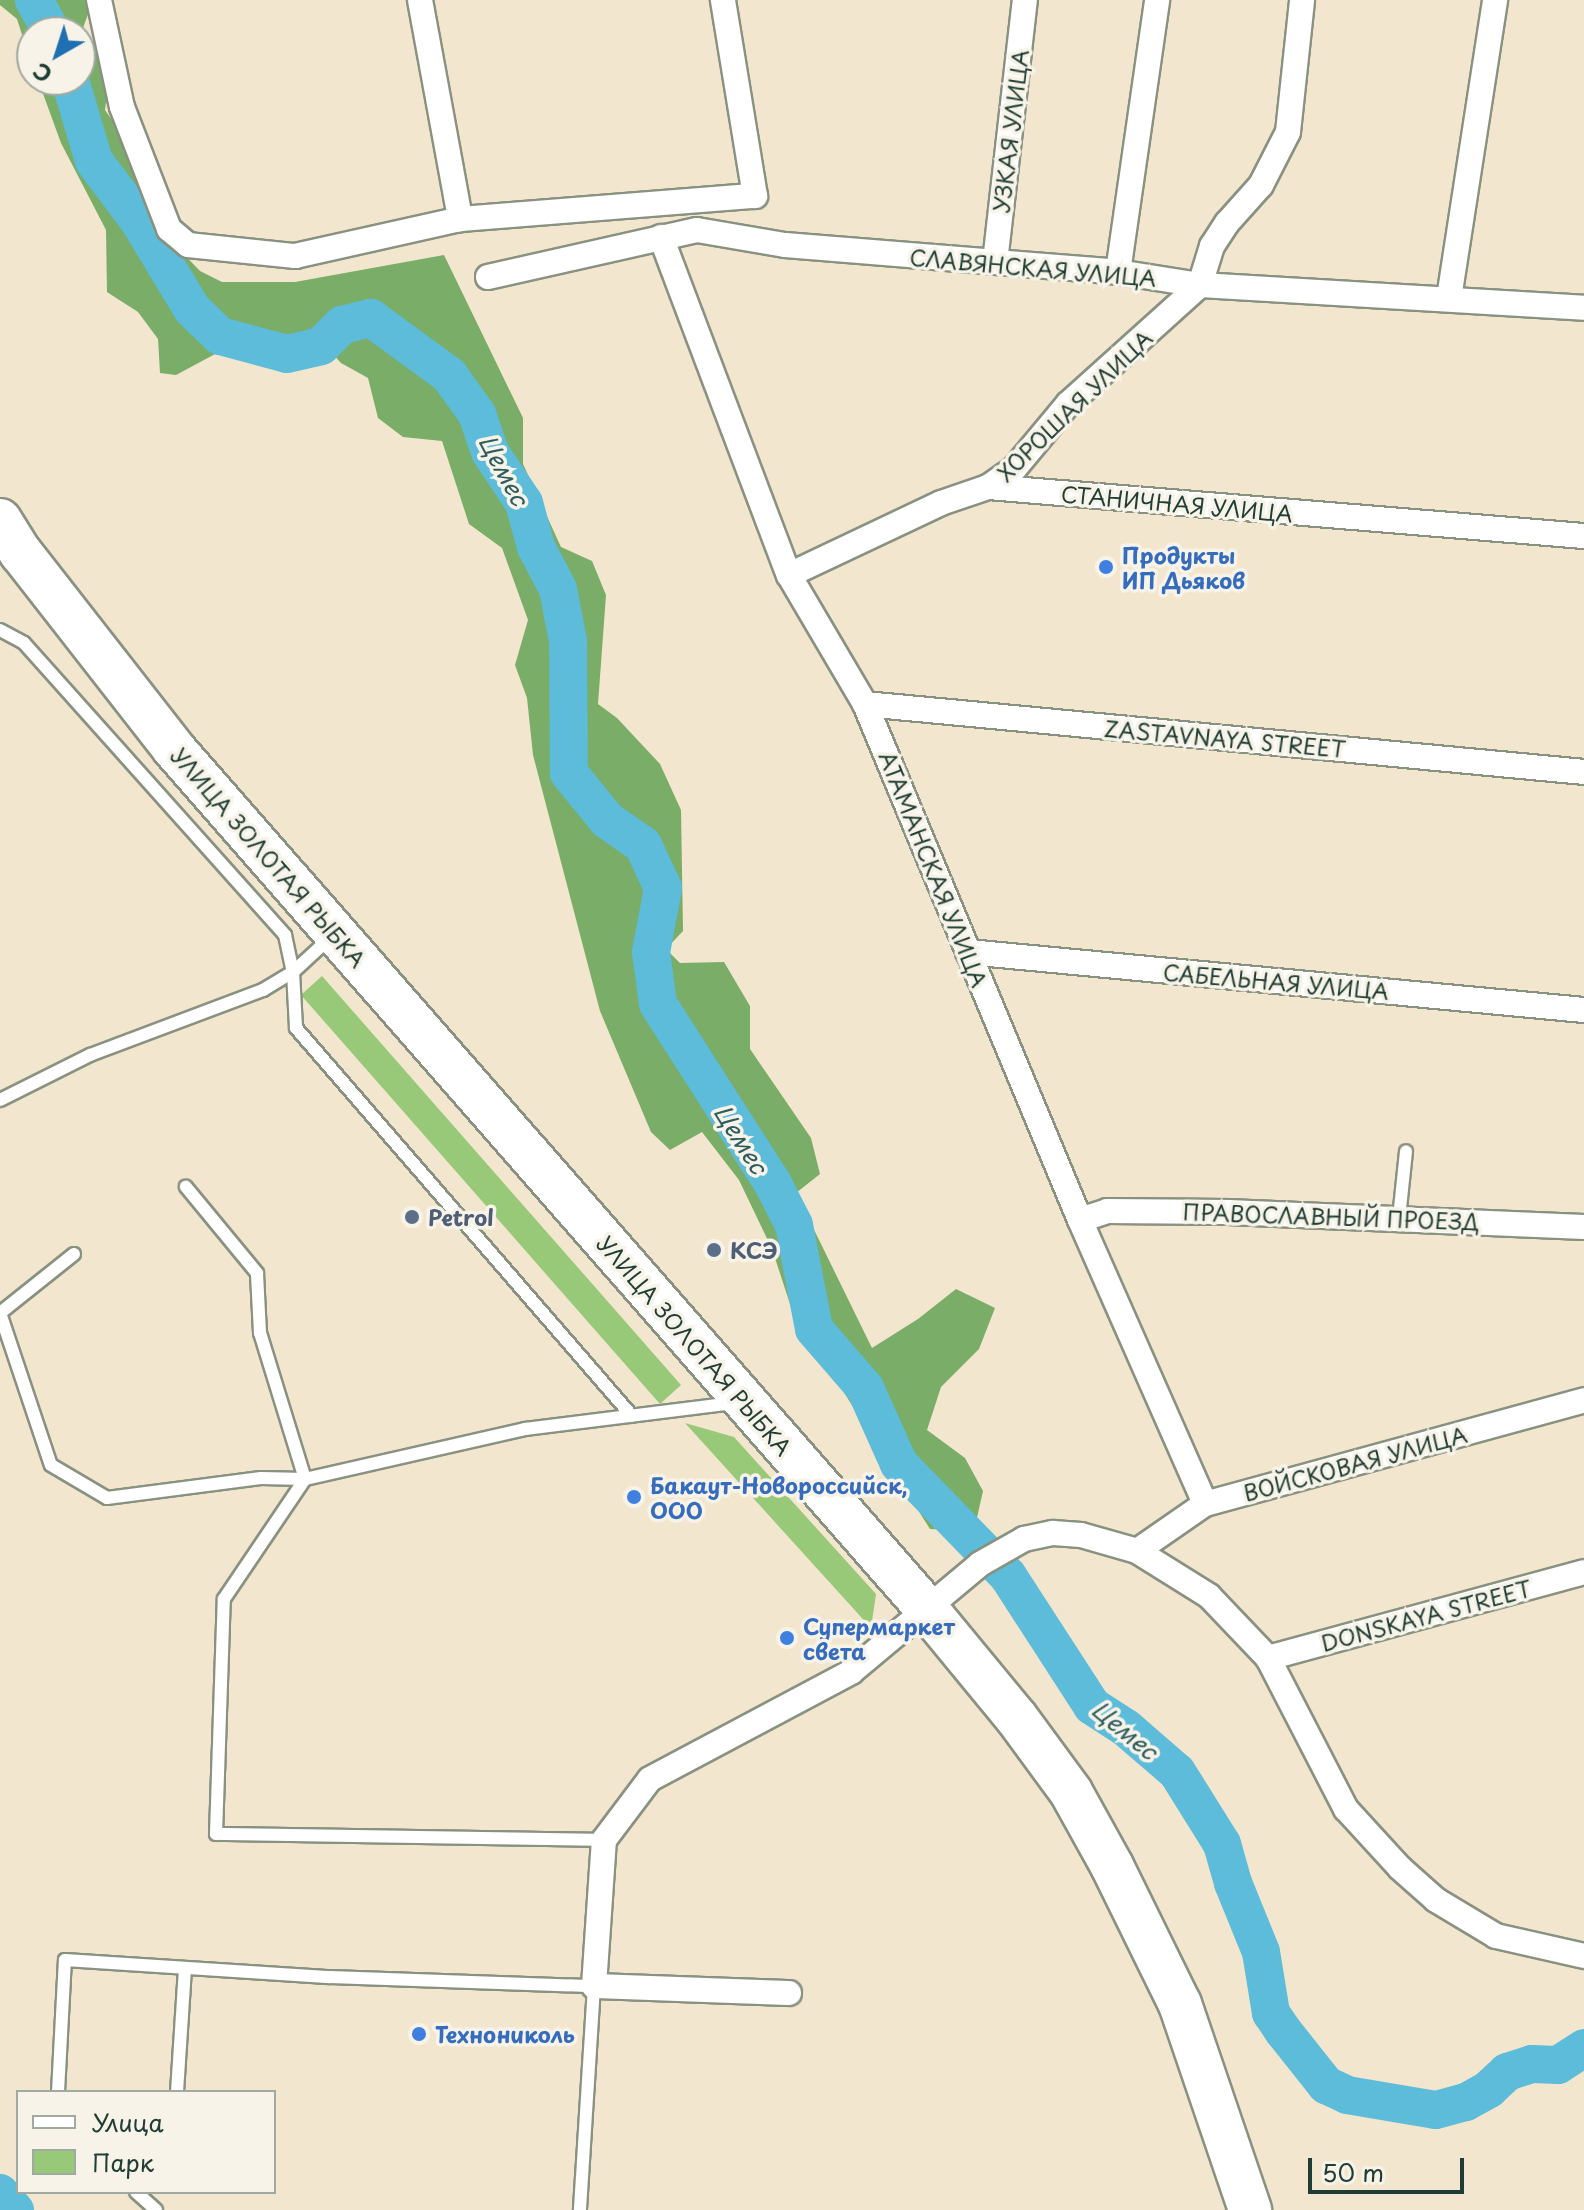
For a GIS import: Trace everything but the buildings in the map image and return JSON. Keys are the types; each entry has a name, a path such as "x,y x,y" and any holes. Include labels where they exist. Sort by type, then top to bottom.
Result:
{"highway":[{"name":"УЛИЦА ЗОЛОТАЯ РЫБКА","path":"7,547 174,749 926,1608 1016,1717 1071,1792 1112,1866 1180,2004 1250,2210"}],"street":[{"path":"99,0 122,107 169,229 188,245 295,256 460,219 755,196 723,0"},
{"path":"420,0 460,219"},
{"name":"УЗКАЯ УЛИЦА","path":"995,262 1025,0"},
{"path":"1118,272 1157,0"},
{"path":"1200,285 1212,246 1227,223 1261,185 1288,132 1302,0"},
{"path":"1449,298 1495,0"},
{"name":"СЛАВЯНСКАЯ УЛИЦА","path":"488,277 697,230 785,245 1118,272 1200,285 1584,308"},
{"name":"АТАМАНСКАЯ УЛИЦА","path":"661,237 789,575 865,704 1080,1220 1205,1504"},
{"name":"ХОРОШАЯ УЛИЦА","path":"988,487 1014,469 1068,404 1200,285"},
{"name":"СТАНИЧНАЯ УЛИЦА","path":"789,575 941,503 988,487 1584,536"},
{"name":"ZASTAVNAYA STREET","path":"865,704 1584,772"},
{"name":"САБЕЛЬНАЯ УЛИЦА","path":"968,952 1584,1010"},
{"name":"ПРАВОСЛАВНЫЙ ПРОЕЗД","path":"1080,1220 1107,1211 1399,1218 1584,1227"},
{"name":"ВОЙСКОВАЯ УЛИЦА","path":"1137,1551 1205,1504 1584,1400"},
{"path":"789,1993 594,1986 604,1840 650,1779 851,1672 980,1564 1005,1547 1053,1533 1081,1535 1137,1551 1209,1596 1268,1658 1346,1809 1400,1868 1436,1900 1496,1936 1584,1956"},
{"name":"DONSKAYA STREET","path":"1268,1658 1584,1572"}],"lane":[{"path":"0,630 24,643 285,935 293,972 296,1028 632,1416"},
{"path":"0,1100 90,1055 263,990 293,972 335,933"},
{"path":"1399,1218 1406,1151"},
{"path":"186,1187 257,1273 260,1333 305,1479"},
{"path":"74,1254 0,1313 51,1465 107,1498 261,1478 305,1479 525,1429 746,1402"},
{"path":"305,1479 224,1599 216,1834 604,1840"},
{"path":"58,2090 65,1960 330,1977 594,1986 580,2210"},
{"path":"177,2090 185,1968"},
{"path":"138,2194 156,2210"}],"green space":[{"path":"0,0 91,0 87,16 16,18 0,5"},
{"path":"96,41 106,42 109,79 105,110 137,156 170,240 200,271 222,282 295,282 444,255 523,418 523,464 561,547 592,561 606,595 598,704 617,718 660,764 681,810 683,931 666,949 680,963 724,962 750,1006 750,1049 811,1138 820,1174 796,1193 872,1348 918,1319 956,1289 995,1308 979,1349 941,1387 927,1430 965,1458 983,1491 976,1522 954,1530 930,1529 792,1310 772,1249 739,1180 702,1132 670,1150 651,1132 600,1011 533,755 527,698 515,665 528,620 502,548 469,524 442,441 403,437 378,418 368,378 341,363 317,337 289,342 263,361 243,354 217,353 176,375 160,373 158,339 138,312 107,292 106,230 61,143 44,96 96,96"},
{"path":"322,976 681,1385 660,1404 301,995"},
{"path":"685,1423 734,1437 876,1594 871,1628"}],"waterway":[{"name":"Цемес","path":"34,0 43,16"},
{"name":"Цемес","path":"75,96 94,161 139,221 192,309 220,336 287,354 321,346 342,325 371,318 449,375 477,414 490,452 524,503 536,547 558,589 568,641 569,773 607,820 643,845 663,888 651,952 658,1004 772,1182 794,1225 814,1329 865,1388 899,1464 1008,1576 1092,1706 1126,1728 1177,1772 1222,1844 1233,1883 1261,1952 1271,2013 1284,2032 1326,2085 1347,2095 1436,2110 1466,2102 1489,2089 1507,2072 1532,2064 1558,2065 1584,2048"},
{"name":"Цемес","path":"0,2193 15,2210"}],"place":[{"name":"Продукты ИП Дьяков","path":"1106,567"},
{"name":"Petrol","path":"412,1217"},
{"name":"КСЭ","path":"714,1250"},
{"name":"Бакаут-Новороссийск, ООО","path":"634,1497"},
{"name":"Супермаркет света","path":"787,1638"},
{"name":"Технониколь","path":"419,2034"}]}
